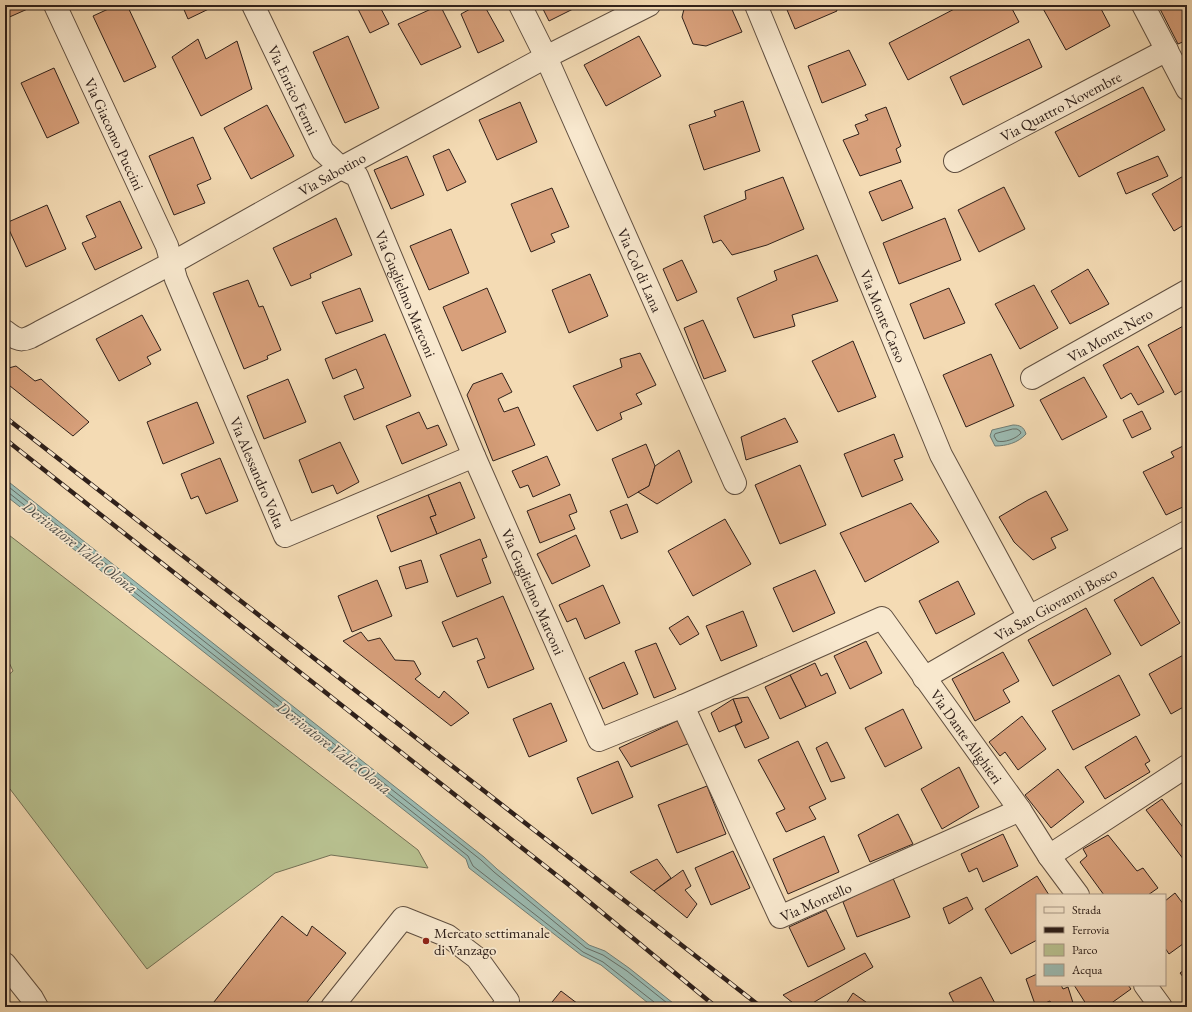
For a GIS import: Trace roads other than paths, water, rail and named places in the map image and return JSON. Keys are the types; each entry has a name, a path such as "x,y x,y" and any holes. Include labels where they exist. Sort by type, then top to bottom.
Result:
{"street":[{"name":"Via Giacomo Puccini","path":"55,5 167,246 172,263"},
{"name":"Via Enrico Fermi","path":"254,5 323,151 341,168"},
{"name":"Via Col di Lana","path":"520,5 546,58 735,483"},
{"name":"Via Sabotino","path":"10,335 27,339 172,263 341,168 648,5"},
{"name":"Via Monte Carso","path":"756,5 941,455 1029,617"},
{"path":"1143,5 1187,88"},
{"name":"Via Quattro Novembre","path":"955,161 1167,50"},
{"name":"Via Guglielmo Marconi","path":"341,168 357,176 474,456 599,740 683,706 882,618"},
{"name":"Via Alessandro Volta","path":"172,263 176,279 285,536 474,456"},
{"name":"Via Monte Nero","path":"1032,378 1187,291"},
{"name":"Via San Giovanni Bosco","path":"924,678 1029,617 1187,532"},
{"name":"Via Dante Alighieri","path":"882,618 1020,810 1049,856 1077,894"},
{"name":"Via Montello","path":"683,706 780,917 1020,810"},
{"path":"1049,856 1187,766"},
{"path":"332,1007 404,918 448,936 477,958 508,1001 503,1007"},
{"path":"5,964 34,1003"},
{"path":"1146,986 1161,1007"}],"water":[{"path":"1018,425 1021,427 1026,434 1019,440 1012,443 995,446 990,436 992,430"},
{"name":"Derivatore Valle Olona","path":"5,479 484,857 589,945 605,951 678,1007 653,1007 601,965 581,955 469,868 466,859 5,495"}],"railway":[{"path":"5,417 761,1007"},
{"path":"5,439 569,885 716,1007"}],"place":[{"name":"Mercato settimanale di Vanzago","path":"426,941"}]}
